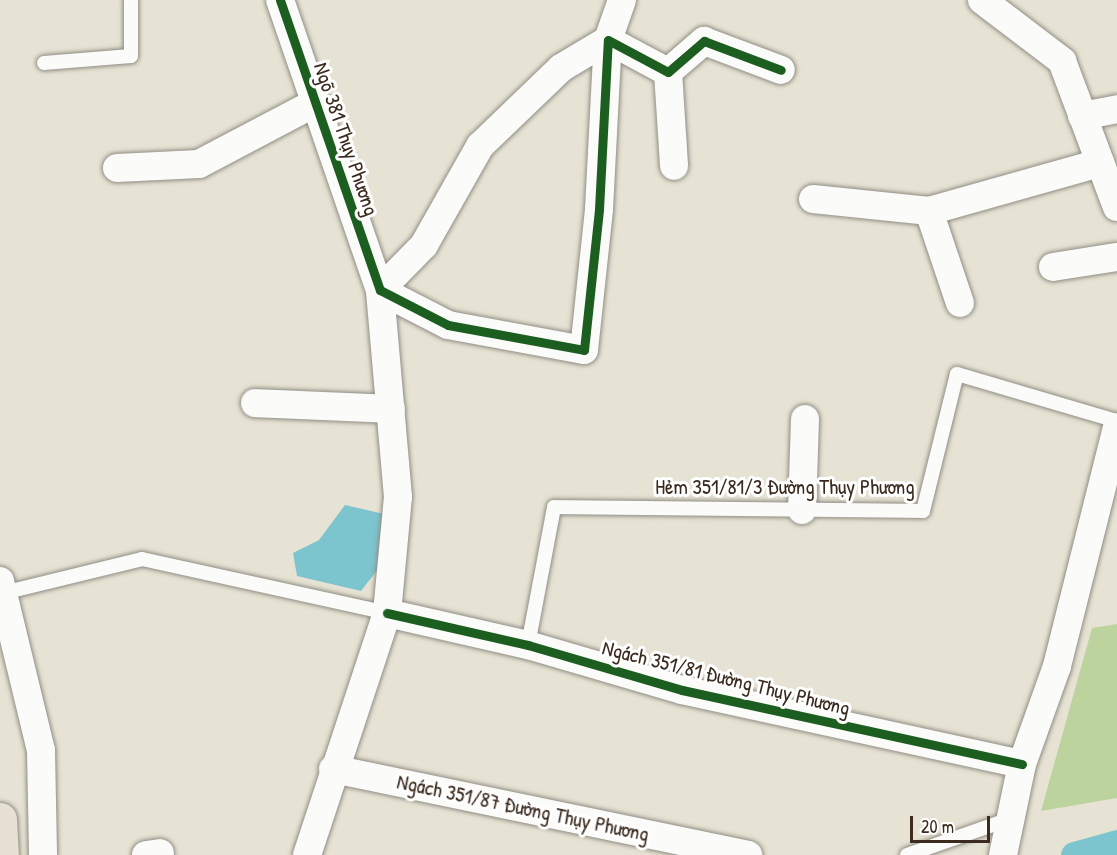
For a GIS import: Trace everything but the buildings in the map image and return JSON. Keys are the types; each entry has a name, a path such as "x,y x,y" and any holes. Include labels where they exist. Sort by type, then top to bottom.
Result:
{"main road":[{"path":"0,819 2,855"}],"street":[{"name":"Ngõ 381 Thụy Phương","path":"280,0 313,104 380,290 391,409 387,495 387,613 333,769 307,855"},
{"path":"608,40 561,68 480,146 424,244 380,290 448,325 584,350 599,209 608,40 622,0"},
{"path":"982,0 1062,61 1117,207"},
{"path":"608,40 668,72"},
{"path":"668,72 704,41 781,70"},
{"path":"668,72 674,166"},
{"path":"117,168 199,164 313,104"},
{"path":"1083,116 1117,109"},
{"path":"813,199 929,211 1100,163"},
{"path":"929,211 960,303"},
{"path":"1053,267 1117,256"},
{"path":"255,403 391,409"},
{"path":"802,510 805,419"},
{"path":"1006,836 1022,764 1057,666 1117,426"},
{"path":"1,587 42,750 43,855"},
{"name":"Ngách 351/81 Đường Thụy Phương","path":"387,613 528,645 682,690 1022,764"},
{"name":"Ngách 351/87 Đường Thụy Phương","path":"333,769 748,855"}],"lane":[{"path":"44,63 131,56 131,0"},
{"name":"Hẻm 351/81/3 Đường Thụy Phương","path":"528,645 554,507 923,511 957,374 1117,421"},
{"path":"1,587 142,559 387,613"},
{"path":"907,855 1006,836"}],"green space":[{"path":"1117,624 1117,798 1041,811 1092,628"}],"water":[{"path":"345,505 384,514 382,564 361,591 297,576 293,553 319,540"}],"waterway":[{"path":"1074,855 1117,843"}],"cycle path":[{"path":"280,0 380,290 448,325 584,350 599,209 608,40 668,72 704,41 781,70"},
{"path":"387,613 528,645 682,690 1022,764"}]}
